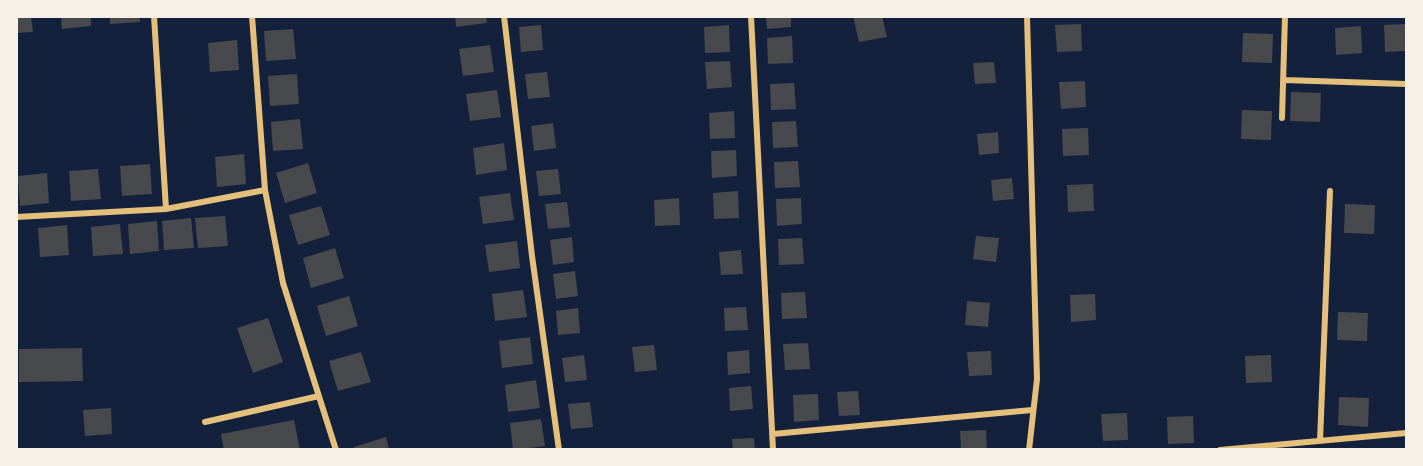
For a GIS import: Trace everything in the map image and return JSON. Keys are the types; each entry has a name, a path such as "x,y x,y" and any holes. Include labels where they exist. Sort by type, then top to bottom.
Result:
{"street":[{"path":"154,16 166,209"},
{"path":"252,16 265,190 284,283 336,450"},
{"path":"504,16 532,256 559,450"},
{"path":"751,16 773,450"},
{"path":"1027,16 1037,379 1029,450"},
{"path":"1282,118 1285,16"},
{"path":"1284,80 1407,84"},
{"path":"16,217 166,209 265,190"},
{"path":"1320,441 1330,191"},
{"path":"205,422 319,396"},
{"path":"773,434 1032,410"},
{"path":"1222,450 1407,433"}],"building":[{"path":"16,16 31,16 33,32 16,33"},
{"path":"61,16 91,16 91,26 62,29"},
{"path":"110,16 139,16 140,22 110,24"},
{"path":"455,16 486,16 487,23 456,27"},
{"path":"766,16 791,16 791,27 767,29"},
{"path":"853,16 882,16 887,37 859,42"},
{"path":"1081,24 1082,51 1057,52 1055,25"},
{"path":"1406,24 1406,51 1385,52 1384,25"},
{"path":"541,25 543,50 521,52 519,27"},
{"path":"729,25 730,52 705,53 704,27"},
{"path":"1361,26 1362,53 1336,55 1335,28"},
{"path":"293,29 296,59 266,61 264,31"},
{"path":"1243,33 1273,34 1272,63 1242,62"},
{"path":"792,36 793,63 768,64 767,38"},
{"path":"237,40 239,70 210,72 208,43"},
{"path":"490,45 494,72 463,76 459,49"},
{"path":"730,61 732,87 707,89 705,62"},
{"path":"994,62 996,83 975,84 973,63"},
{"path":"547,72 550,97 528,99 525,74"},
{"path":"297,74 299,104 270,106 268,76"},
{"path":"1085,81 1086,107 1061,109 1059,82"},
{"path":"794,83 796,109 771,110 770,84"},
{"path":"497,90 501,117 470,121 466,94"},
{"path":"1291,92 1321,93 1320,122 1290,121"},
{"path":"1242,110 1272,111 1271,140 1241,139"},
{"path":"734,111 735,138 710,139 709,113"},
{"path":"300,119 303,149 273,151 271,122"},
{"path":"796,121 798,147 773,148 772,122"},
{"path":"553,123 556,148 534,151 531,126"},
{"path":"1088,128 1089,155 1063,156 1062,129"},
{"path":"998,132 999,153 979,155 977,134"},
{"path":"504,143 507,170 476,175 473,148"},
{"path":"736,150 737,176 712,178 711,151"},
{"path":"244,154 246,184 217,187 215,157"},
{"path":"798,161 800,187 775,188 774,162"},
{"path":"308,163 317,193 285,203 276,173"},
{"path":"150,164 152,194 122,196 120,166"},
{"path":"98,169 101,199 71,201 69,171"},
{"path":"558,169 561,194 539,196 536,171"},
{"path":"47,173 49,203 20,206 18,176"},
{"path":"1012,178 1014,199 993,201 991,180"},
{"path":"1093,184 1094,211 1068,212 1067,185"},
{"path":"738,191 739,218 714,219 713,193"},
{"path":"510,193 514,220 483,224 479,197"},
{"path":"679,198 680,225 655,226 654,200"},
{"path":"801,198 802,224 777,226 776,199"},
{"path":"567,202 570,227 548,229 545,204"},
{"path":"1345,204 1375,205 1374,234 1344,233"},
{"path":"321,206 330,235 298,245 289,215"},
{"path":"225,216 228,246 198,248 195,218"},
{"path":"191,218 194,248 164,250 162,221"},
{"path":"157,221 159,251 130,254 128,224"},
{"path":"120,224 123,254 93,256 91,227"},
{"path":"67,225 69,255 40,257 38,228"},
{"path":"976,236 999,238 996,262 973,259"},
{"path":"572,237 574,262 553,265 550,240"},
{"path":"802,238 804,264 779,265 778,239"},
{"path":"517,241 520,268 489,272 485,245"},
{"path":"335,248 344,278 311,288 303,258"},
{"path":"741,250 743,274 721,275 719,252"},
{"path":"575,271 578,296 556,299 553,274"},
{"path":"523,290 527,317 495,321 492,294"},
{"path":"805,292 807,318 782,319 781,293"},
{"path":"1095,294 1096,320 1071,322 1070,295"},
{"path":"349,296 358,326 326,336 317,306"},
{"path":"967,301 990,303 988,327 965,325"},
{"path":"746,307 748,330 725,331 724,308"},
{"path":"578,308 580,333 558,335 556,311"},
{"path":"1338,312 1368,313 1367,341 1337,340"},
{"path":"268,318 283,362 253,373 237,328"},
{"path":"530,337 533,364 502,368 499,341"},
{"path":"808,343 810,369 785,370 783,344"},
{"path":"654,345 657,370 635,372 632,347"},
{"path":"82,348 83,381 19,382 19,349"},
{"path":"749,350 750,373 728,375 727,352"},
{"path":"991,351 992,375 969,376 967,352"},
{"path":"361,352 371,382 338,391 329,361"},
{"path":"584,355 587,380 565,382 562,358"},
{"path":"1271,355 1272,382 1246,383 1245,356"},
{"path":"536,380 540,408 508,412 505,385"},
{"path":"751,386 753,409 730,411 729,388"},
{"path":"858,391 860,415 839,416 837,392"},
{"path":"818,394 819,420 794,422 793,395"},
{"path":"1339,397 1369,398 1368,427 1338,425"},
{"path":"590,402 593,427 571,429 568,404"},
{"path":"111,408 112,434 85,436 83,410"},
{"path":"1127,413 1128,440 1103,441 1101,414"},
{"path":"1193,416 1194,443 1168,444 1167,417"},
{"path":"541,419 545,446 513,450 510,423"},
{"path":"294,420 300,450 224,450 221,434"},
{"path":"986,430 987,450 961,450 960,431"},
{"path":"386,437 389,450 354,450 354,447"},
{"path":"754,438 755,450 733,450 732,439"}]}
